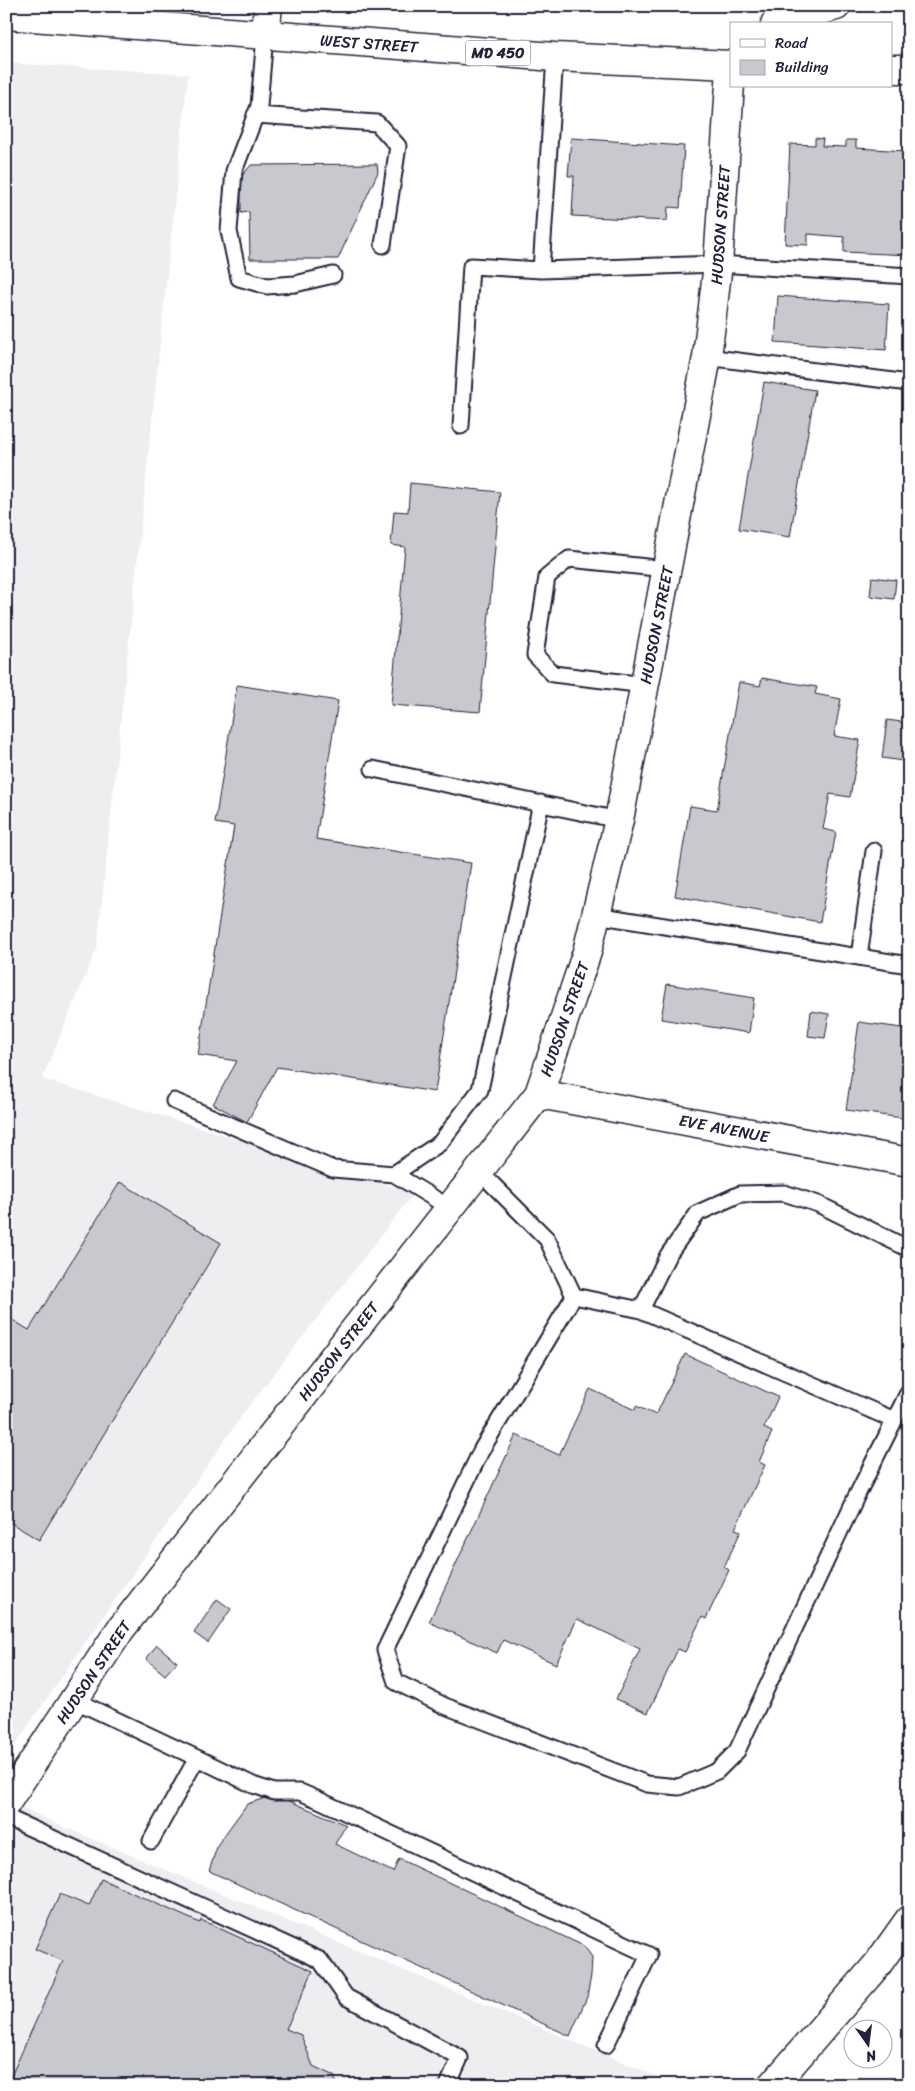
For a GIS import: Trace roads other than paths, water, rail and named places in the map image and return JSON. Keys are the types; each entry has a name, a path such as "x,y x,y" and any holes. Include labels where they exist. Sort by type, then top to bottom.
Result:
{"main road":[{"path":"265,36 268,6"},
{"path":"782,22 836,6"},
{"name":"WEST STREET","path":"6,15 555,57 730,65"},
{"path":"892,69 909,69"},
{"name":"HUDSON STREET","path":"6,1803 120,1630 539,1094 587,952 619,820 645,685 707,357 718,264 730,84"},
{"name":"EVE AVENUE","path":"539,1094 909,1162"},
{"path":"773,2085 877,1965 909,1920"}],"lane":[{"path":"265,36 259,106 234,171 229,231 239,278 267,286 296,284 333,275"},
{"path":"541,270 555,57"},
{"path":"255,116 377,124 398,146 383,245"},
{"path":"461,426 471,266 541,270 718,264 909,276"},
{"path":"707,357 909,383"},
{"path":"645,685 553,674 535,655 547,577 569,559 666,569"},
{"path":"373,769 619,820"},
{"path":"394,1174 440,1143 480,1090 541,803"},
{"path":"859,957 874,851"},
{"path":"596,915 909,965"},
{"path":"174,1101 333,1170 394,1174 450,1208"},
{"path":"480,1171 547,1239 574,1296"},
{"path":"640,1310 668,1255 698,1213 740,1194 784,1193 818,1204 909,1249"},
{"path":"574,1296 640,1310 894,1420"},
{"path":"574,1296 482,1448 385,1650 396,1682 454,1710 647,1784 679,1787 717,1771 737,1750 856,1497 909,1391"},
{"path":"74,1700 253,1785 274,1792 300,1792 319,1800 649,1955 606,2045"},
{"path":"151,1841 197,1758"},
{"path":"6,1817 320,1960 346,1997 460,2058 448,2085"}]}
